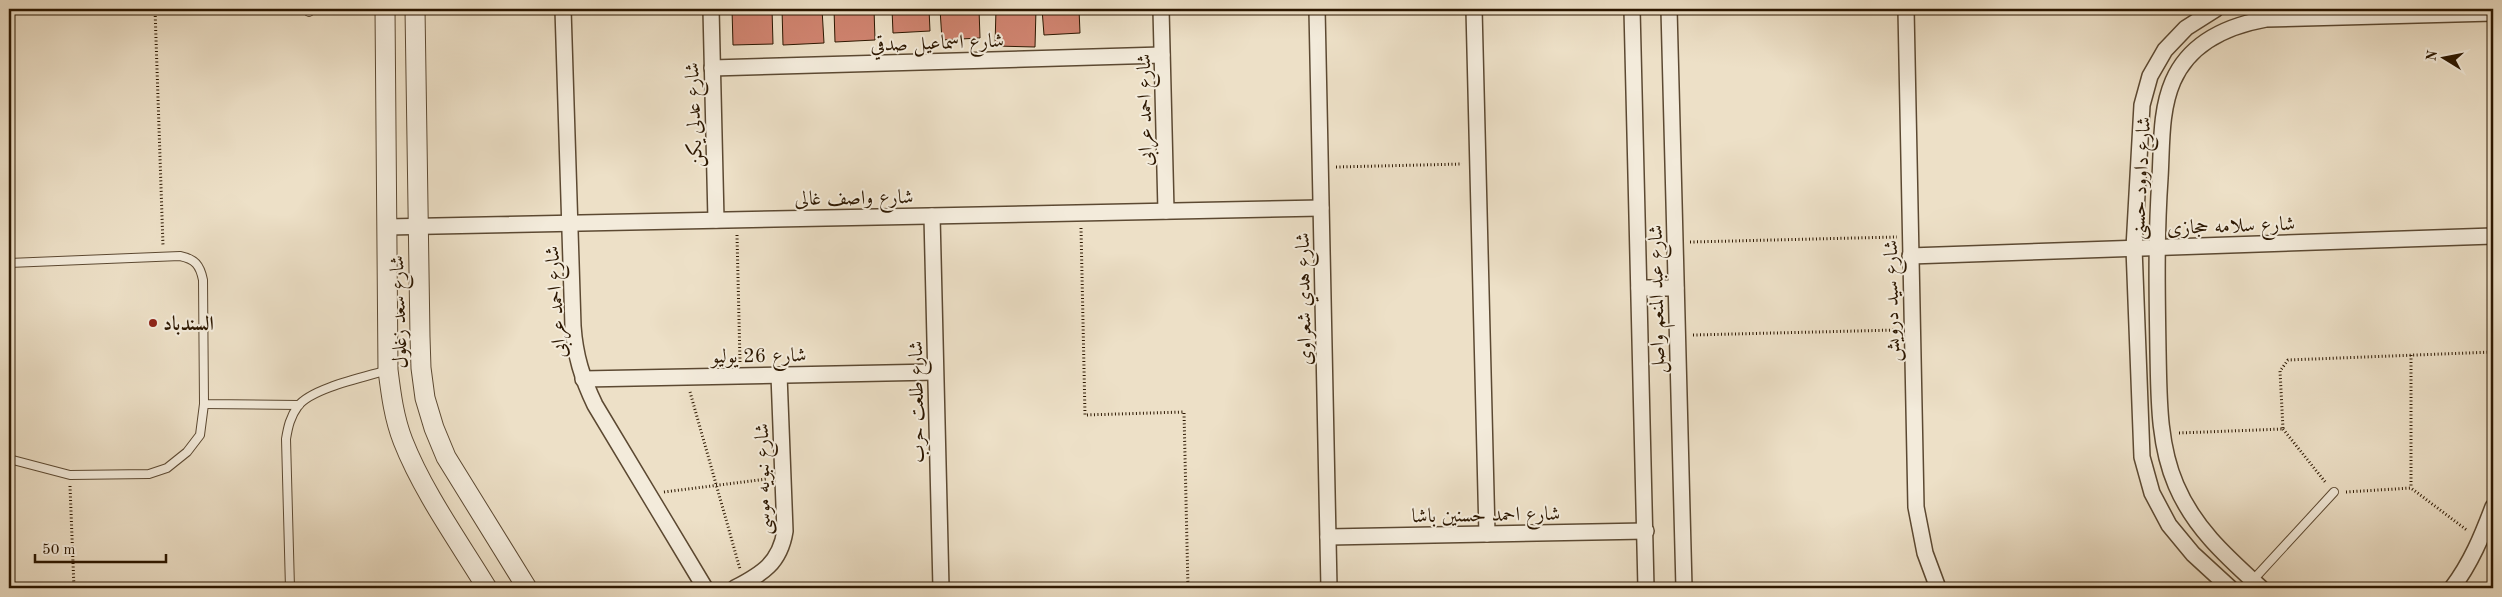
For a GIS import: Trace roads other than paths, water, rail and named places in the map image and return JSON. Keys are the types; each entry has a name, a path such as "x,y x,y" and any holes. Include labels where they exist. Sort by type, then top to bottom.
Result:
{"street":[{"name":"شارع سعد زغلول","path":"386,9 388,370 392,406 403,441 418,474 487,588"},
{"name":"شارع سعد زغلول","path":"415,9 421,368 426,398 434,428 446,457 527,588"},
{"name":"شارع احمد عرابى","path":"562,9 573,326 576,355 583,379 595,405 705,588"},
{"name":"شارع عدلى يكن","path":"711,9 716,220"},
{"name":"شارع احمد عرابى","path":"1161,9 1166,211"},
{"name":"شارع هدي شعراوى","path":"1317,9 1329,588"},
{"path":"1474,9 1487,534"},
{"name":"شارع عبد المنعم واصل","path":"1632,9 1646,588"},
{"name":"شارع عبد المنعم واصل","path":"1669,9 1684,588"},
{"name":"شارع سيد درويش","path":"1906,9 1916,507 1925,553 1938,588"},
{"path":"1907,38 1917,9"},
{"name":"شارع داوود حسنى","path":"2216,9 2186,28 2165,50 2150,76 2142,105 2134,248 2142,457 2152,493 2169,525 2193,554 2230,588"},
{"name":"شارع داوود حسنى","path":"2257,584 2212,543 2192,516 2176,485 2165,452 2160,410 2155,248 2164,107 2174,80 2190,56 2212,37 2238,24 2266,19 2493,13"},
{"name":"شارع اسماعيل صدقي","path":"712,68 1162,55"},
{"name":"شارع واصف غالى","path":"387,227 1321,208"},
{"name":"شارع طلعت حرب","path":"932,216 940,588"},
{"name":"شارع سلامه حجازى","path":"1910,256 2493,236"},
{"path":"1639,288 1676,288"},
{"name":"شارع 26 يوليو","path":"583,379 936,372"},
{"name":"شارع نبويه موسى","path":"740,586 770,568 783,545 785,531 779,375"},
{"path":"2452,588 2464,573 2481,541 2493,507"},
{"name":"شارع احمد حسنين باشا","path":"1328,536 1646,531"}],"lane":[{"path":"9,263 163,257 192,259 201,268 203,280 204,404 200,436 187,452 167,468 149,474 70,475 9,459"},
{"path":"290,588 286,439 289,421 299,405 310,396 388,370"},
{"path":"204,404 299,405"},
{"path":"2257,584 2334,492"}],"place":[{"name":"السندباد","path":"153,323"}]}
